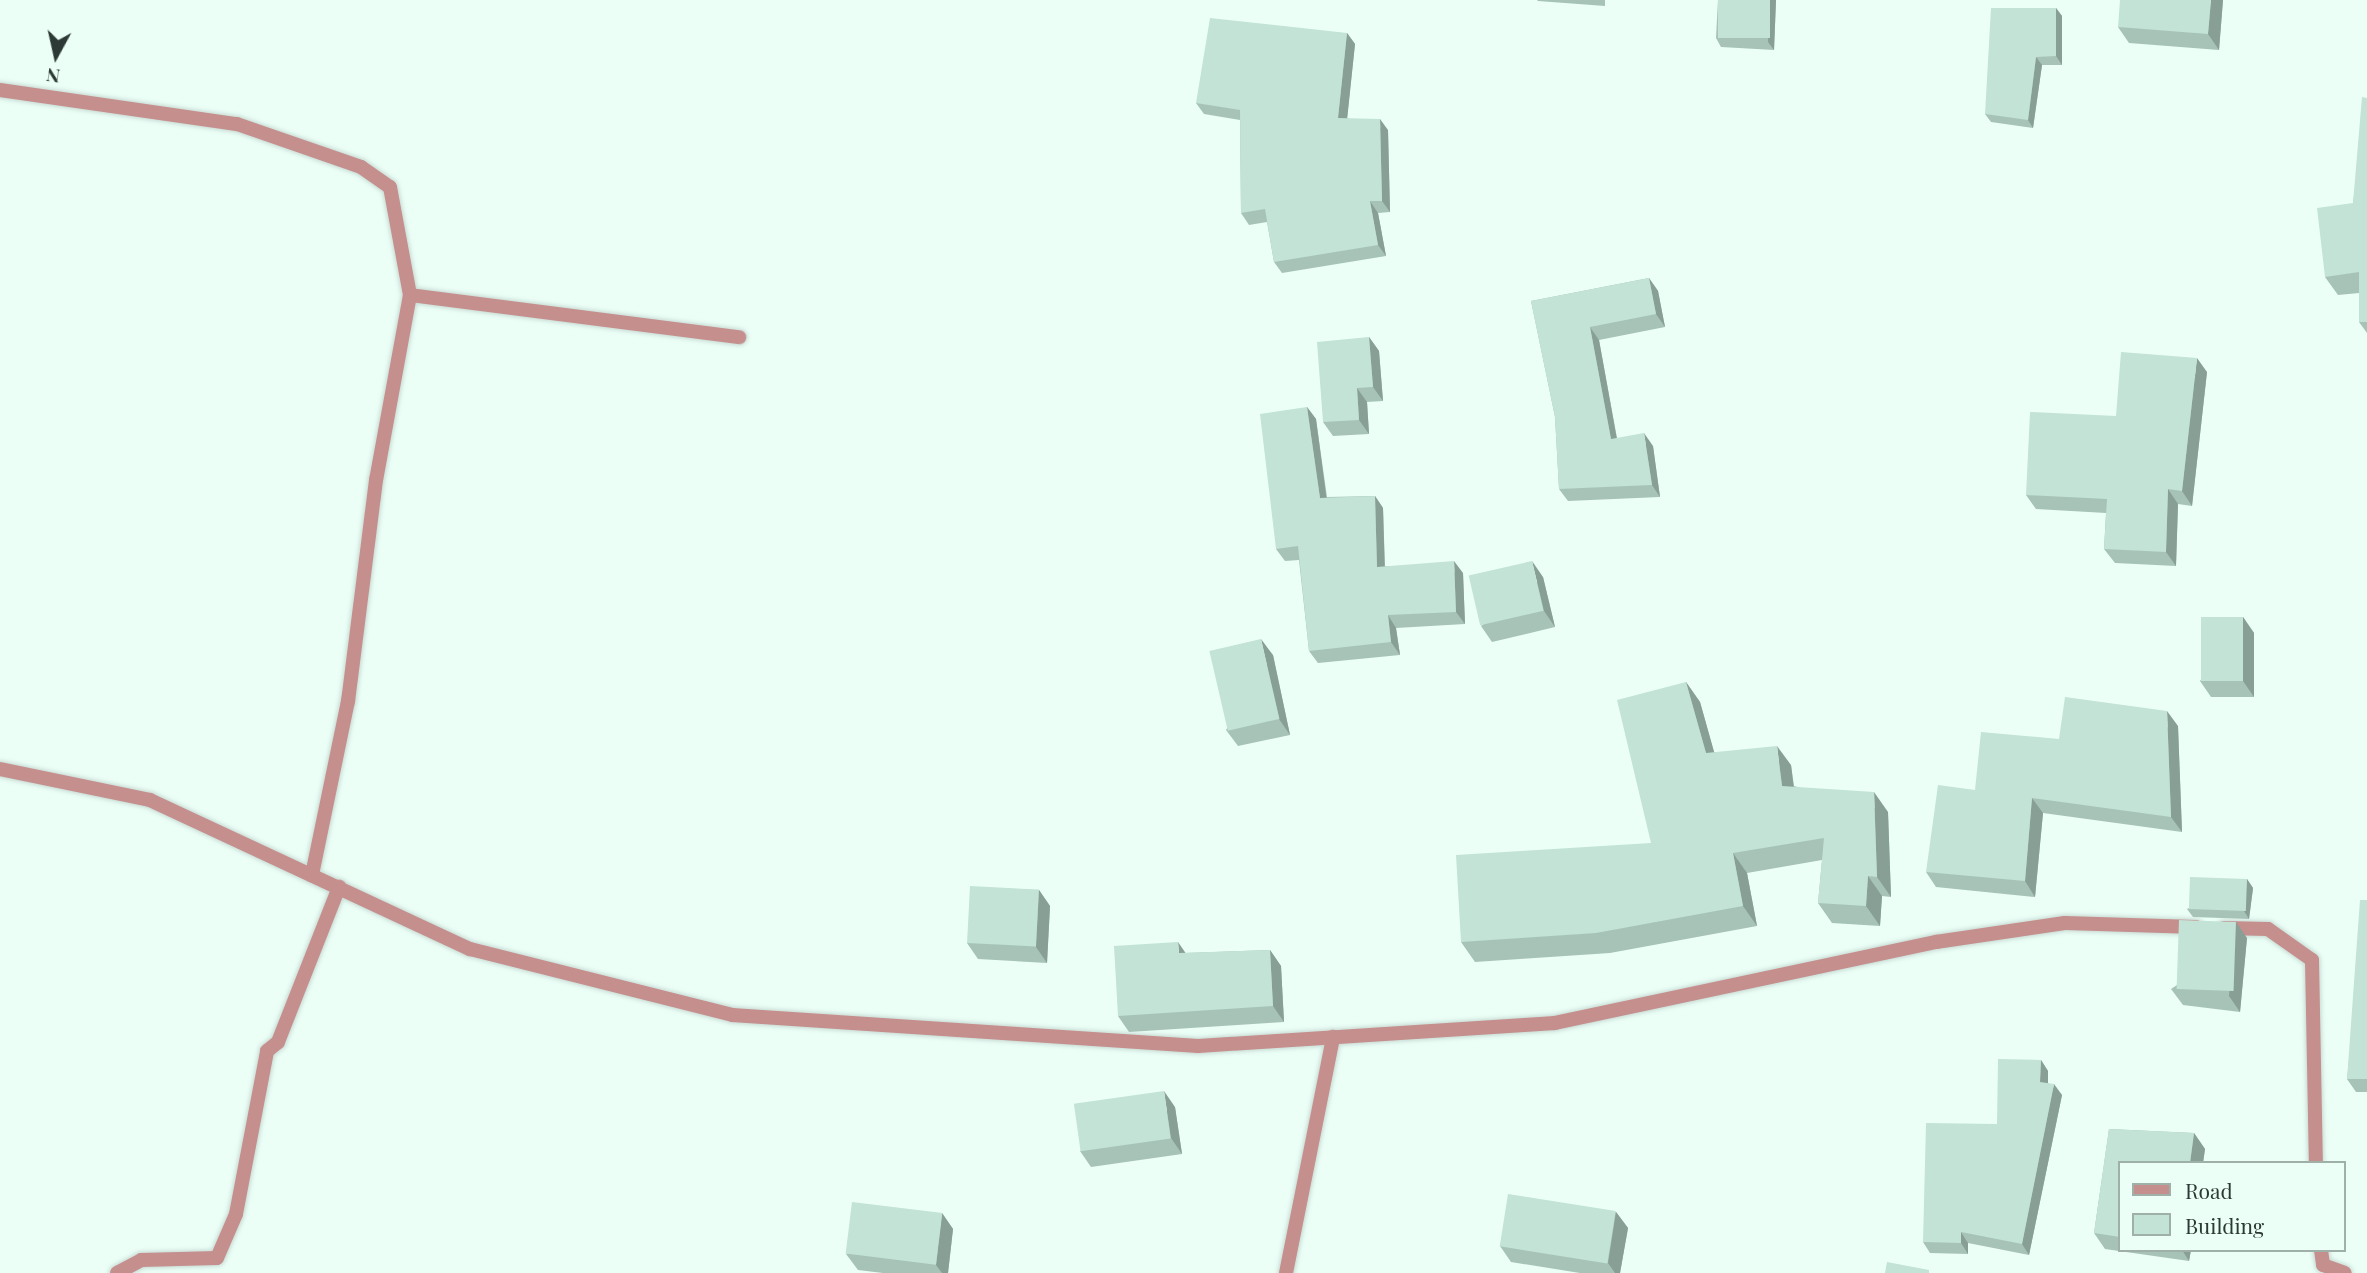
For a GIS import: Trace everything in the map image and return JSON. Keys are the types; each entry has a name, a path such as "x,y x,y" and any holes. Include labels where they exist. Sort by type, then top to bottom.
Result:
{"street":[{"path":"0,90 237,124 361,167 390,187 410,295 376,480 348,701 312,875"},
{"path":"410,295 739,337"},
{"path":"0,769 150,800 470,949 732,1015 1198,1046 1555,1023 1936,942 2065,923 2268,929 2312,960 2316,1161"},
{"path":"117,1273 141,1260 217,1258 236,1214 267,1051 278,1042 339,887"},
{"path":"1286,1273 1333,1037"},
{"path":"2321,1252 2323,1265 2345,1273"}],"building":[{"path":"1718,0 1770,0 1770,38 1718,38"},
{"path":"2120,0 2211,0 2208,34 2118,27"},
{"path":"1991,8 2056,8 2056,56 2036,57 2028,120 1985,114"},
{"path":"1210,18 1347,33 1338,118 1380,119 1382,201 1370,201 1378,245 1274,262 1265,209 1241,213 1240,110 1196,103"},
{"path":"2362,97 2367,98 2367,322 2359,322 2359,272 2325,277 2317,208 2353,203"},
{"path":"1649,278 1656,314 1590,327 1611,439 1644,433 1652,485 1559,489 1555,417 1531,301"},
{"path":"1369,337 1373,387 1357,388 1359,420 1323,422 1317,342"},
{"path":"2121,352 2197,358 2182,491 2168,489 2166,552 2104,549 2107,499 2026,495 2030,412 2116,416"},
{"path":"1307,407 1320,498 1375,496 1377,567 1454,561 1456,612 1388,615 1391,642 1309,651 1298,546 1276,549 1260,414"},
{"path":"1532,561 1543,611 1480,625 1469,576"},
{"path":"2201,617 2243,617 2243,681 2201,681"},
{"path":"1261,639 1279,719 1228,731 1209,651"},
{"path":"1686,682 1706,753 1777,746 1782,786 1874,792 1877,877 1868,876 1866,906 1818,903 1824,838 1733,853 1743,906 1596,933 1461,942 1456,855 1651,843 1617,700"},
{"path":"2065,697 2167,711 2171,817 2032,798 2025,881 1926,872 1938,785 1975,790 1981,732 2059,739"},
{"path":"2190,877 2247,879 2246,911 2189,909"},
{"path":"970,886 1039,890 1036,947 967,943"},
{"path":"2360,900 2367,900 2367,1079 2347,1079"},
{"path":"2179,920 2236,922 2234,991 2177,989"},
{"path":"1178,942 1179,953 1270,950 1273,1006 1118,1016 1114,946"},
{"path":"1998,1059 2041,1060 2040,1082 2054,1084 2022,1244 1961,1232 1961,1243 1923,1242 1926,1123 1997,1124"},
{"path":"1164,1091 1171,1139 1081,1151 1074,1104"},
{"path":"2109,1129 2194,1133 2190,1161 2118,1161 2118,1237 2094,1233"},
{"path":"1508,1194 1616,1211 1607,1263 1500,1246"},
{"path":"852,1202 942,1213 936,1265 846,1254"},
{"path":"1887,1262 1929,1270 1929,1273 1885,1273"}]}
